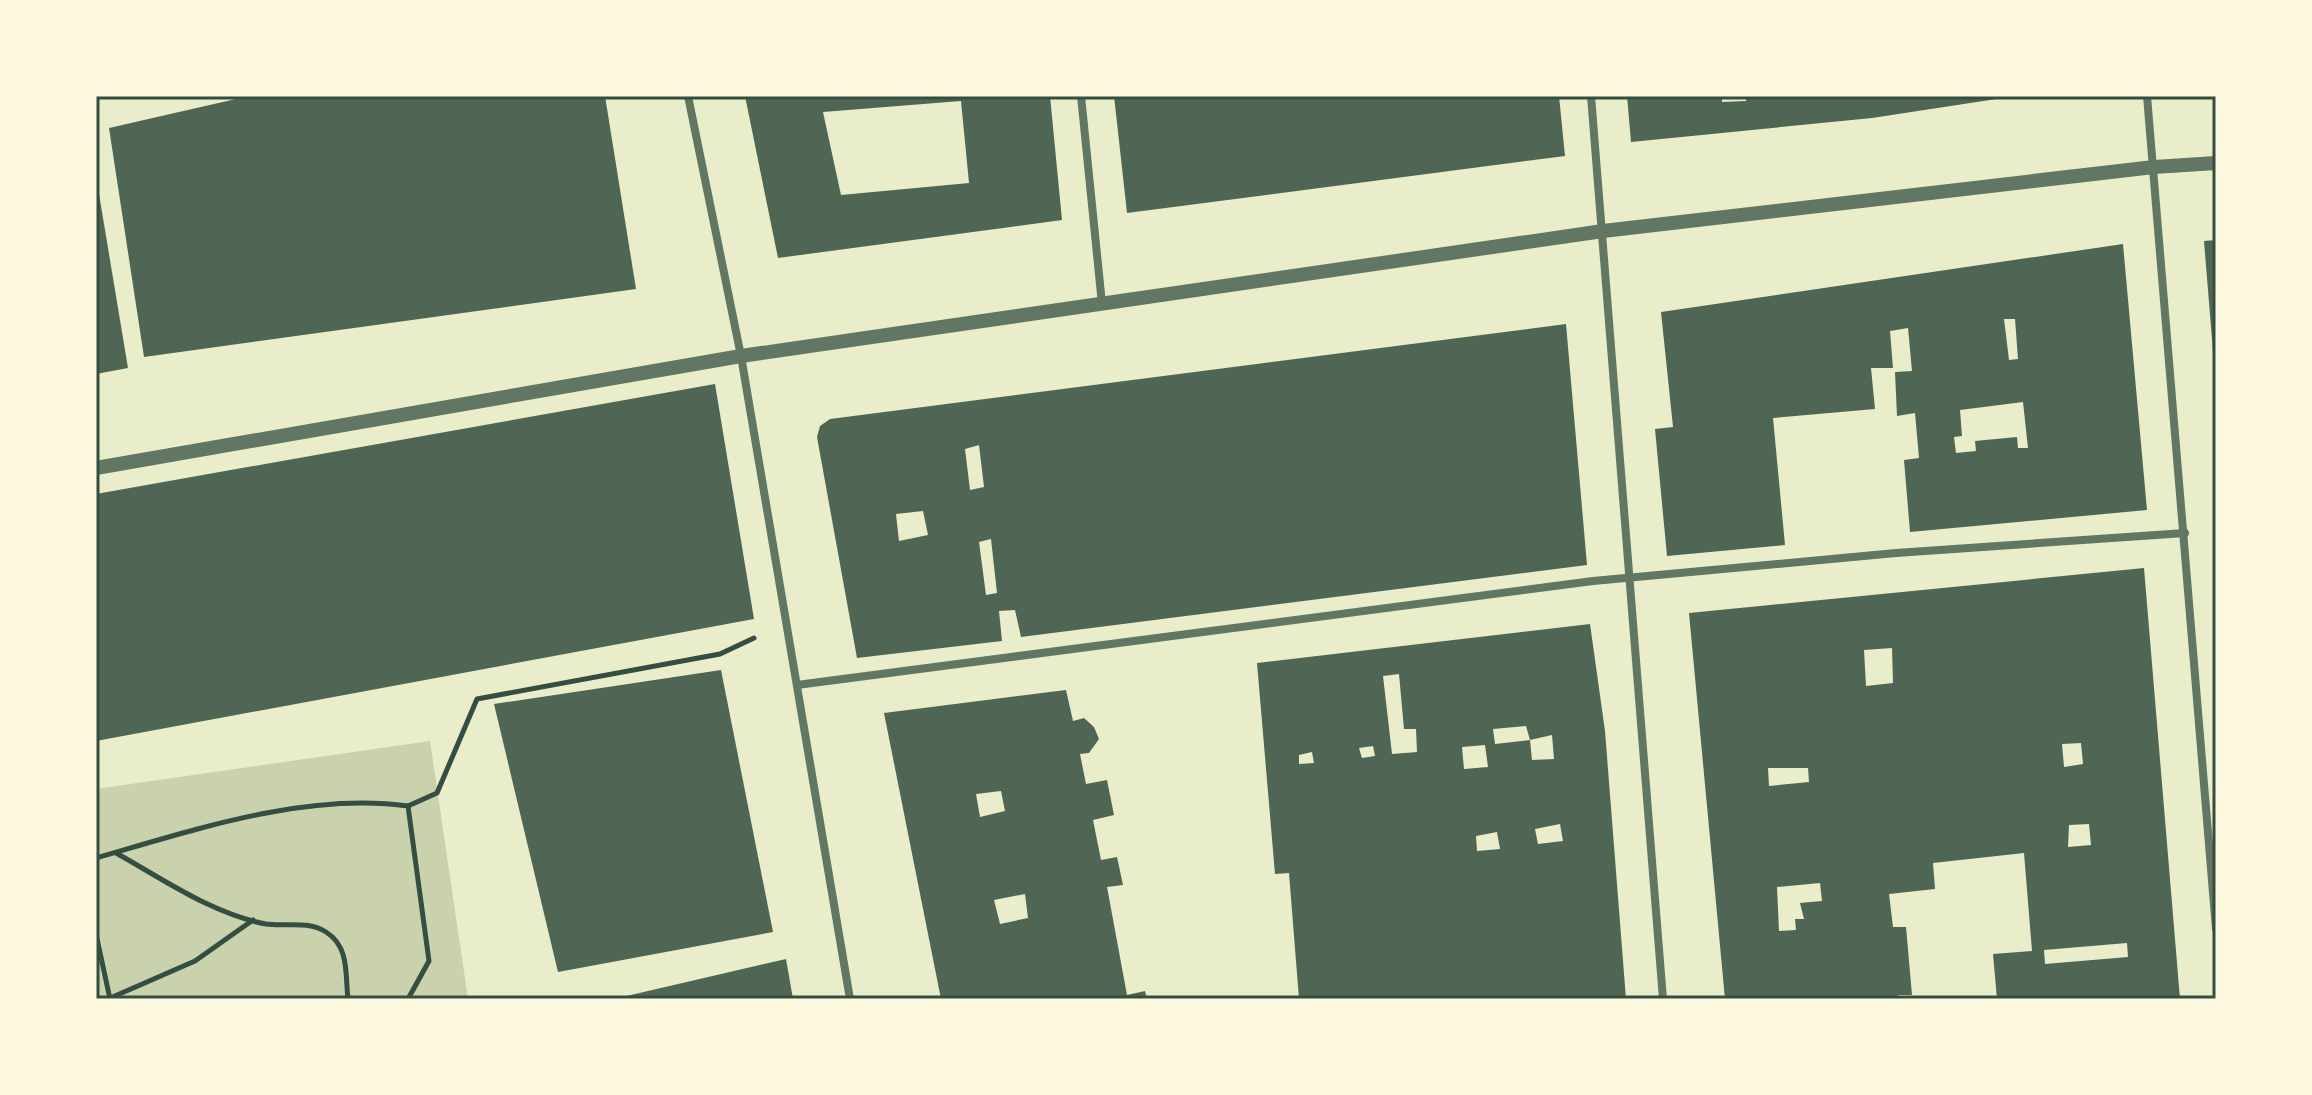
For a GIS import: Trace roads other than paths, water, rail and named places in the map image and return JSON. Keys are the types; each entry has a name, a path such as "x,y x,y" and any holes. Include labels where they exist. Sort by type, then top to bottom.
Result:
{"street":[{"path":"688,96 741,356 850,999"},
{"path":"1081,96 1102,304"},
{"path":"1591,96 1626,579 1663,999"},
{"path":"2147,96 2216,929"},
{"path":"96,468 741,356 1603,231 2154,167 2216,163"},
{"path":"797,685 1626,579 1896,553 2185,533"}]}
